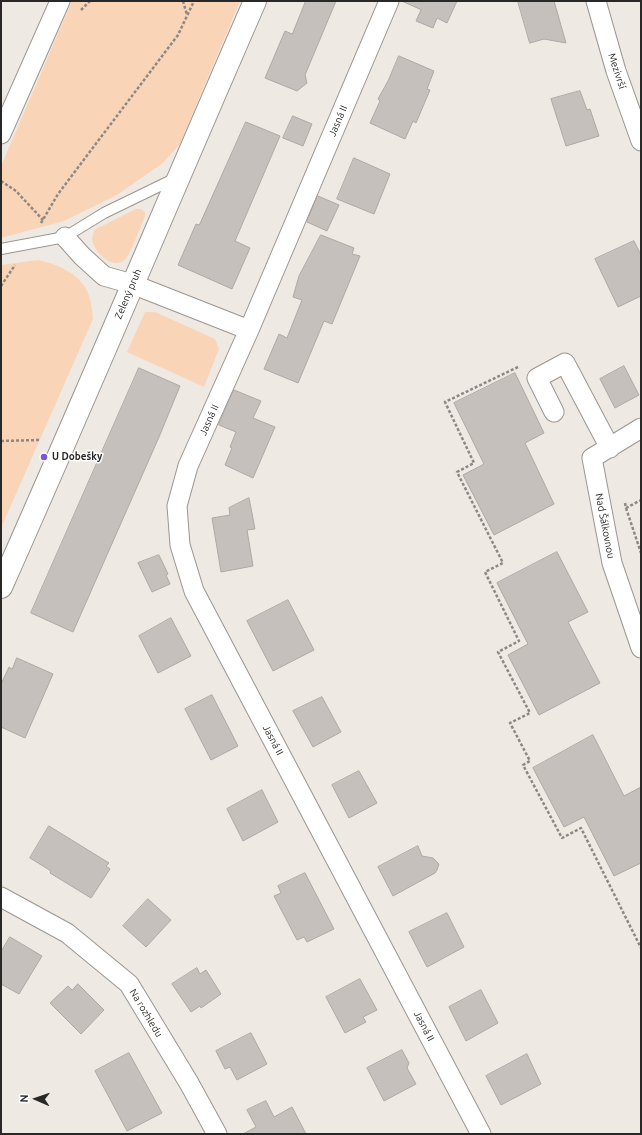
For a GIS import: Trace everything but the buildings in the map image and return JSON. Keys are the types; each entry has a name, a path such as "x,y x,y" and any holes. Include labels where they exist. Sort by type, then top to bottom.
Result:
{"street":[{"path":"1,134 60,1"},
{"name":"Zelený pruh","path":"1,587 255,1"},
{"name":"Jasná II","path":"389,1 249,330 188,466 177,506 180,545 194,591 481,1134"},
{"name":"Mezivrší","path":"596,1 616,71 641,141"},
{"path":"65,236 82,256 104,276 132,284 249,330"},
{"path":"554,412 537,378 565,362 610,448"},
{"name":"Nad Šálkovnou","path":"641,428 592,458 612,563 641,648"},
{"name":"Na rozhledu","path":"1,897 67,933 129,984 189,1083 217,1134"}],"lane":[{"path":"1,249 29,242 65,236 104,214 178,177"}],"path":[{"path":"183,1 187,16"},
{"path":"1,286 58,194 178,35 194,1"},
{"path":"1,181 16,191 43,220"},
{"path":"517,367 446,402 474,463 457,472 503,563 485,572 519,641 498,652 530,713 510,723 530,761 523,765 562,838 580,828 641,948"},
{"path":"1,441 48,439"},
{"path":"626,508 641,500"},
{"path":"624,501 641,553"}],"shaded area":[{"path":"72,1 240,1 180,144 163,163 117,195 64,221 1,238 1,166"},
{"path":"136,209 141,209 145,212 145,216 128,257 121,262 110,262 96,250 92,239 94,230"},
{"path":"38,260 66,270 83,284 91,304 93,319 1,528 1,265"},
{"path":"145,312 155,312 215,339 219,349 204,387 127,352"}],"place":[{"name":"U Dobešky","path":"44,457"}]}
